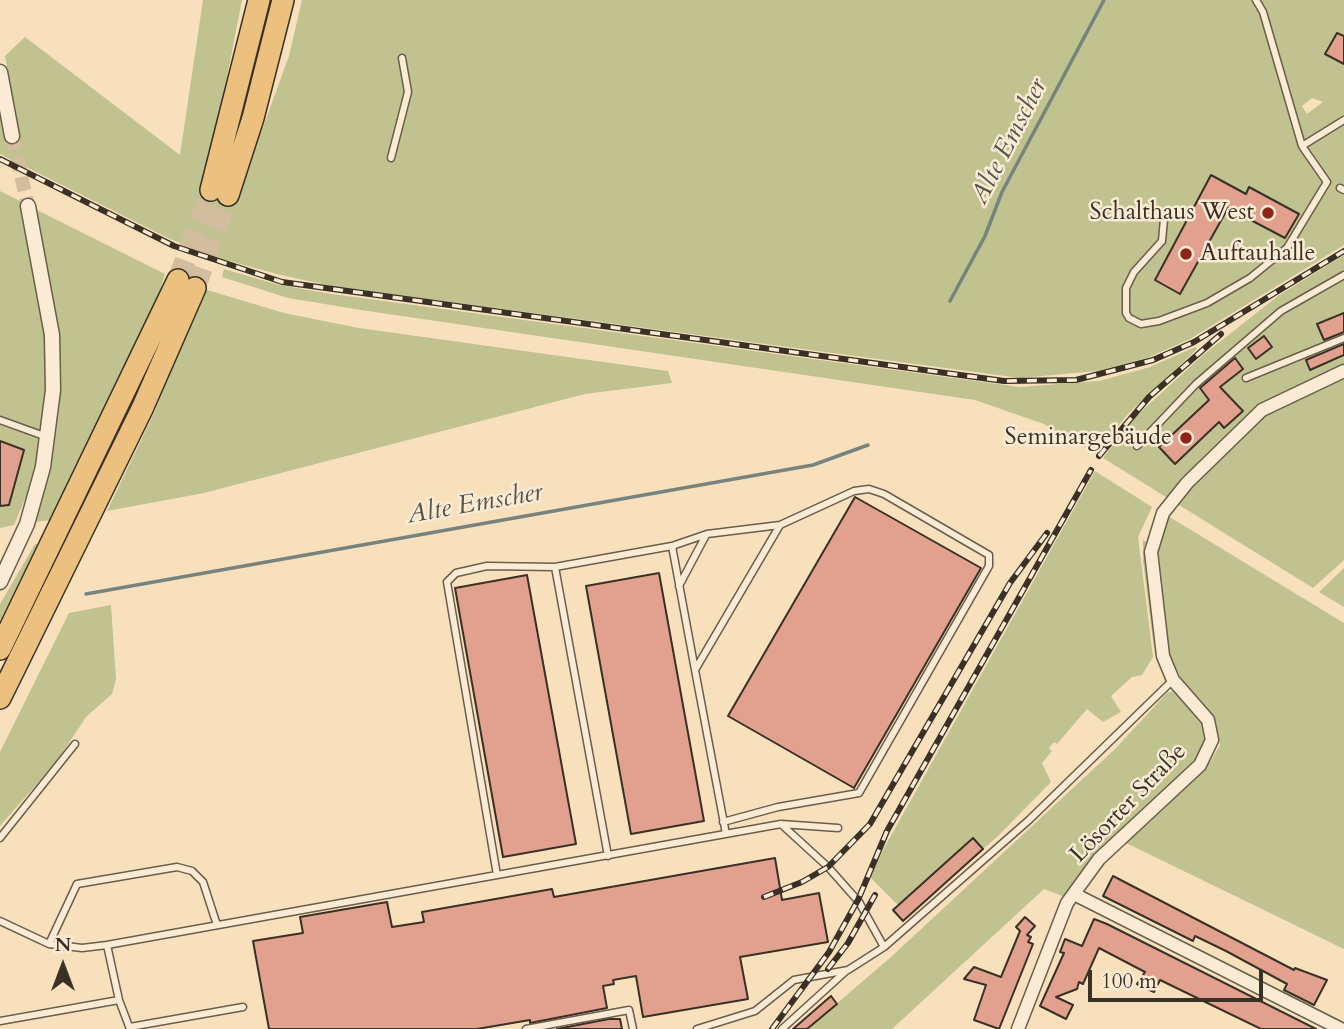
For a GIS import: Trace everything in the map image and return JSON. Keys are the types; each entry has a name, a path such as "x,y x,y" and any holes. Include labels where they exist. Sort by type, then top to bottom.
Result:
{"highway":[{"path":"258,0 220,192 253,118 283,0"},
{"path":"0,649 186,284 142,409 0,698"}],"street":[{"path":"0,72 12,136"},
{"path":"0,582 27,524 43,467 53,390 52,335 28,206"},
{"name":"Lösorter Straße","path":"1018,1029 1060,918 1074,894 1099,859 1200,765 1208,752 1212,732 1208,720 1172,680 1163,656 1151,565 1152,542 1163,513 1187,483 1262,410 1344,371"},
{"path":"1074,894 1341,1029"}],"lane":[{"path":"1164,219 1162,241 1134,272 1126,288 1126,313 1129,318 1141,324 1159,321 1229,292 1287,248 1327,182 1302,146 1263,12 1256,0"},
{"path":"391,158 408,92 402,58"},
{"path":"1302,146 1344,120"},
{"path":"1137,446 1196,384 1272,318 1344,275"},
{"path":"1246,378 1344,338"},
{"path":"0,420 47,437"},
{"path":"496,875 447,582 456,573 487,566 555,567 672,546 707,534 780,525 854,491 869,489 884,494 978,546 989,555 989,566 859,793 778,807 723,822"},
{"path":"695,670 780,525"},
{"path":"680,586 707,534"},
{"path":"672,546 726,834"},
{"path":"555,567 608,856"},
{"path":"782,1029 848,970 884,947 1049,802 1172,680"},
{"path":"0,838 75,744"},
{"path":"781,824 850,891 867,912 884,947"},
{"path":"0,921 49,944 82,948 781,824 838,828"},
{"path":"49,944 77,884 177,867 192,871 203,881 217,925"},
{"path":"107,945 119,1000 130,1028 243,1007"},
{"path":"697,1029 755,1011 794,980 848,970"},
{"path":"0,1021 119,1000"},
{"path":"526,1029 629,1010 633,1029"}],"green space":[{"path":"203,0 242,0 213,149 237,198 289,56 302,0 1344,0 1344,245 1190,339 1147,358 1097,371 1020,378 331,286 222,259 170,239 0,154 0,103 5,132 20,138 5,56 25,37 180,155"},
{"path":"0,191 20,201 46,327 47,376 44,422 34,478 14,525 0,528"},
{"path":"35,209 165,274 155,307 51,520 34,522 52,455 60,385 57,322"},
{"path":"1344,255 1344,560 1313,588 1103,458 1134,418 1203,355 1278,296"},
{"path":"224,269 279,285 332,294 1020,387 1099,381 1150,367 1195,347 1197,349 1128,414 1096,454 1044,424 975,400 288,298 222,277"},
{"path":"204,289 284,313 359,328 668,371 672,383 585,394 204,493 107,511 154,413"},
{"path":"1095,471 1152,507 1138,537 1153,657 1142,675 1132,677 1111,696 1121,712 1103,722 1087,709 1057,744 1054,742 1049,748 1052,751 1042,763 1051,782 999,835 983,849 973,839 898,905 870,877 874,866"},
{"path":"1168,516 1344,623 1344,949 1124,842 1210,762 1220,745 1216,722 1184,685 1167,648 1157,574 1157,546"},
{"path":"1143,540 1147,542 1155,657 1143,561"},
{"path":"35,544 39,544 0,621 0,604"},
{"path":"1344,568 1344,607 1319,592"},
{"path":"111,605 116,679 112,694 86,717 57,761 0,826 0,752 69,613"},
{"path":"1175,690 1204,724 1206,740 1199,758 1065,897 1044,889 892,1029 807,1029 891,957 1115,749 1167,693"}],"pier":[{"path":"1312,98 1323,102 1307,114 1302,106"}],"building":[{"path":"1337,33 1344,36 1344,64 1325,54"},
{"name":"Auftauhalle","path":"1211,175 1246,194 1249,187 1299,214 1285,238 1228,208 1180,294 1155,280"},
{"path":"1344,313 1344,332 1324,340 1317,324"},
{"path":"1264,336 1272,347 1256,359 1248,348"},
{"path":"1344,344 1344,355 1310,370 1306,360"},
{"path":"1235,358 1243,369 1220,387 1243,411 1224,428 1219,422 1175,464 1159,447 1209,400 1200,388"},
{"path":"0,441 24,450 9,505 0,506"},
{"path":"855,497 981,568 854,788 728,716"},
{"path":"659,573 704,821 631,834 586,586"},
{"path":"527,575 576,844 503,857 455,588"},
{"path":"973,838 983,849 903,921 893,910"},
{"path":"775,858 782,900 819,893 828,942 740,957 748,999 643,1017 636,976 613,980 614,984 603,986 607,1008 530,1023 530,1020 477,1029 269,1029 253,941 303,933 300,917 387,902 392,927 424,922 422,912 552,889 554,897"},
{"path":"1113,876 1294,970 1295,968 1327,980 1314,1005 1284,990 1287,984 1226,951 1195,936 1193,941 1103,896"},
{"path":"1025,917 1035,926 1027,935 1031,937 1028,942 1033,944 999,1029 974,1020 986,985 964,979 974,967 1001,977 1020,931 1016,927"},
{"path":"1094,919 1316,1029 1261,1029 1160,980 1154,992 1137,984 1145,972 1099,948 1083,984 1079,982 1077,989 1056,997 1073,1005 1066,1019 1040,1006 1064,953 1060,952 1065,939 1082,946"},
{"path":"831,996 837,1004 807,1029 793,1029"},
{"path":"620,1019 622,1029 557,1029"}],"waterway":[{"name":"Alte Emscher","path":"950,301 985,236 1002,192 1104,0"},
{"name":"Alte Emscher","path":"86,594 813,465 868,445"}],"tunnel":[{"path":"12,136 28,206"},
{"path":"178,280 211,190"},
{"path":"195,288 228,195"}],"railway":[{"path":"0,159 174,246 282,282 1004,381 1076,380 1153,360 1194,342 1344,251"},
{"path":"1099,456 1149,397 1221,334"},
{"path":"772,1029 829,952 858,900 887,831 1091,470"},
{"path":"764,897 802,882 828,867 870,824 1010,583 1047,533"},
{"path":"828,969 848,943 875,895"}],"place":[{"name":"Schalthaus West","path":"1268,213"},
{"name":"Auftauhalle","path":"1186,254"},
{"name":"Seminargebäude","path":"1186,438"}]}
